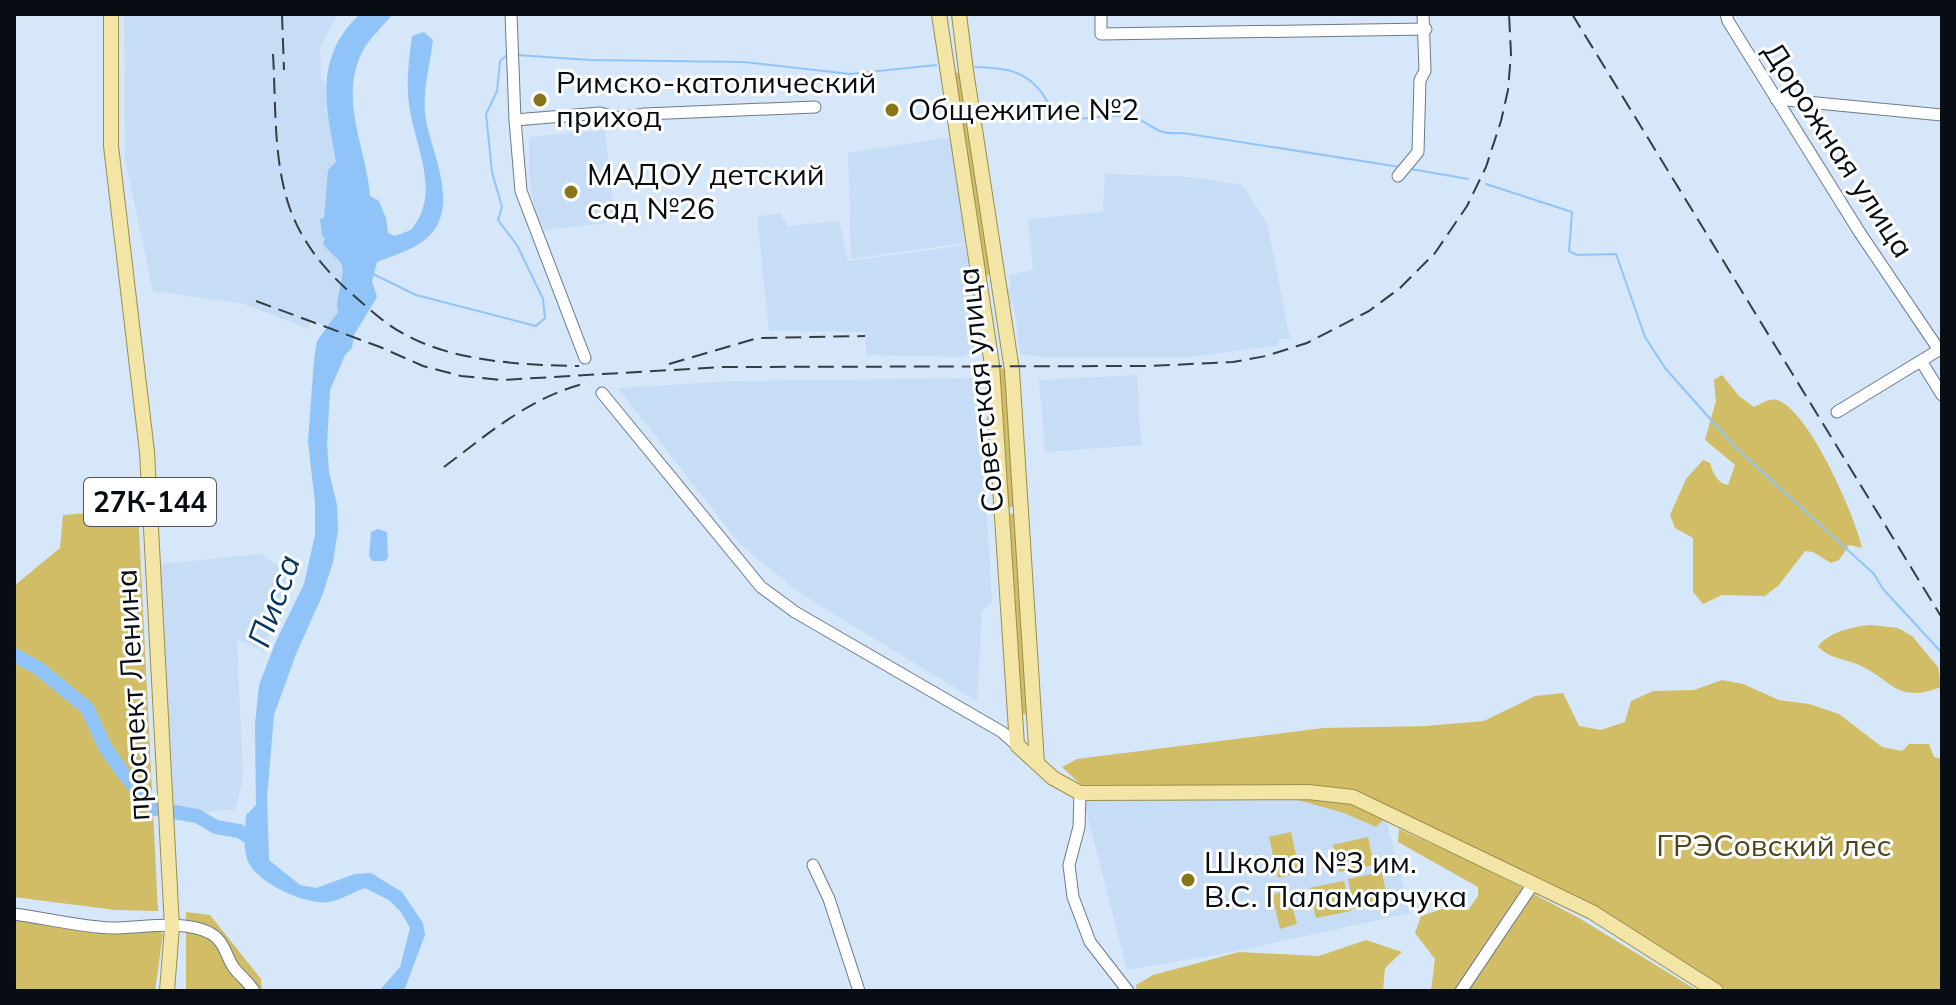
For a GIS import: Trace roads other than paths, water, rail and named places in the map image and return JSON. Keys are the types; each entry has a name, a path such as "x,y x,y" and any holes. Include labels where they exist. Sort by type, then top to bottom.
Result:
{"main road":[{"name":"проспект Ленина","path":"111,14 111,146 147,452 172,927 167,991"},
{"name":"Советская улица","path":"939,14 993,384 1017,745"},
{"name":"Советская улица","path":"959,14 1012,370 1037,763"},
{"path":"1017,745 1063,786 1080,793 1308,792 1353,797 1592,912 1716,991"}],"street":[{"path":"511,14 518,169 525,205 585,358"},
{"path":"1101,14 1101,34 1426,29"},
{"path":"1398,176 1418,152 1420,80 1425,71 1426,29 1423,14"},
{"name":"Дорожная улица","path":"1726,14 1860,233 1941,349"},
{"path":"946,72 966,71"},
{"path":"1776,99 1942,115"},
{"path":"1788,117 1801,101"},
{"path":"515,120 600,113 618,118 645,114 815,107"},
{"path":"980,280 997,276"},
{"path":"1837,412 1941,349"},
{"path":"1921,361 1942,395"},
{"path":"602,393 761,587 795,612 1002,732 1017,745"},
{"path":"1080,793 1079,827 1069,865 1073,897 1090,942 1128,991"},
{"path":"813,865 829,899 859,991"},
{"path":"1461,991 1533,884"},
{"path":"14,914 109,928 172,927 212,934 230,956 233,967 246,978 254,991"}],"water":[{"path":"360,14 393,14 366,46 354,76 354,111 370,196 379,201 388,233 395,236 411,230 420,216 426,185 409,105 408,79 412,36 424,32 433,40 425,114 442,181 443,198 435,229 422,242 377,262 372,281 377,297 354,335 352,348 345,355 330,390 327,444 338,530 333,562 322,596 296,654 274,715 267,798 269,860 300,885 316,888 355,874 371,873 402,892 423,923 425,935 404,991 379,991 400,967 410,928 389,900 365,888 329,902 298,897 274,886 256,872 247,860 245,841 246,815 256,805 255,724 259,685 304,584 315,535 315,503 308,442 314,359 317,341 338,312 342,272 340,262 323,244 325,238 320,219 324,218 328,170 336,162 327,84 335,48"},
{"path":"378,529 387,532 388,558 385,561 373,561 369,557 371,532"}],"waterway":[{"path":"373,274 416,295 536,326 545,318 543,299 517,245 498,220 502,207 492,172 486,114 497,91 500,61 507,55"},
{"path":"517,55 590,60 744,62 850,74 936,65"},
{"path":"975,67 1004,69 1020,74 1035,85 1056,113 1064,117 1131,117 1159,131 1400,167"},
{"path":"1411,169 1468,179"},
{"path":"1486,184 1572,212 1569,251 1577,255 1616,254 1645,337 1665,368 1736,448 1874,574 1883,589 1942,653"},
{"path":"14,655 38,668 87,708 105,747 155,809"},
{"path":"174,812 197,816 216,827 239,831 254,840"}],"railway":[{"path":"282,14 284,70"},
{"path":"256,301 423,366 461,376 502,380 723,367 1149,366 1233,362 1266,356 1307,343 1369,311 1400,288 1435,253 1467,206 1486,167 1501,121 1511,54 1509,14"},
{"path":"1572,14 1942,618"},
{"path":"273,54 276,130 284,188 300,231 332,275 385,322 425,344 490,360 579,366"},
{"path":"669,364 758,338 865,336"},
{"path":"444,467 527,408 583,384"}],"place":[{"name":"Римско-католический приход","path":"540,100"},
{"name":"Общежитие №2","path":"892,110"},
{"name":"МАДОУ детский сад №26","path":"571,192"},
{"name":"Школа №3 им. В.С. Паламарчука","path":"1188,880"}],"water label":[{"name":"Писса","path":"274,601"}],"park label":[{"name":"ГРЭСовский лес","path":"1774,846"}]}
